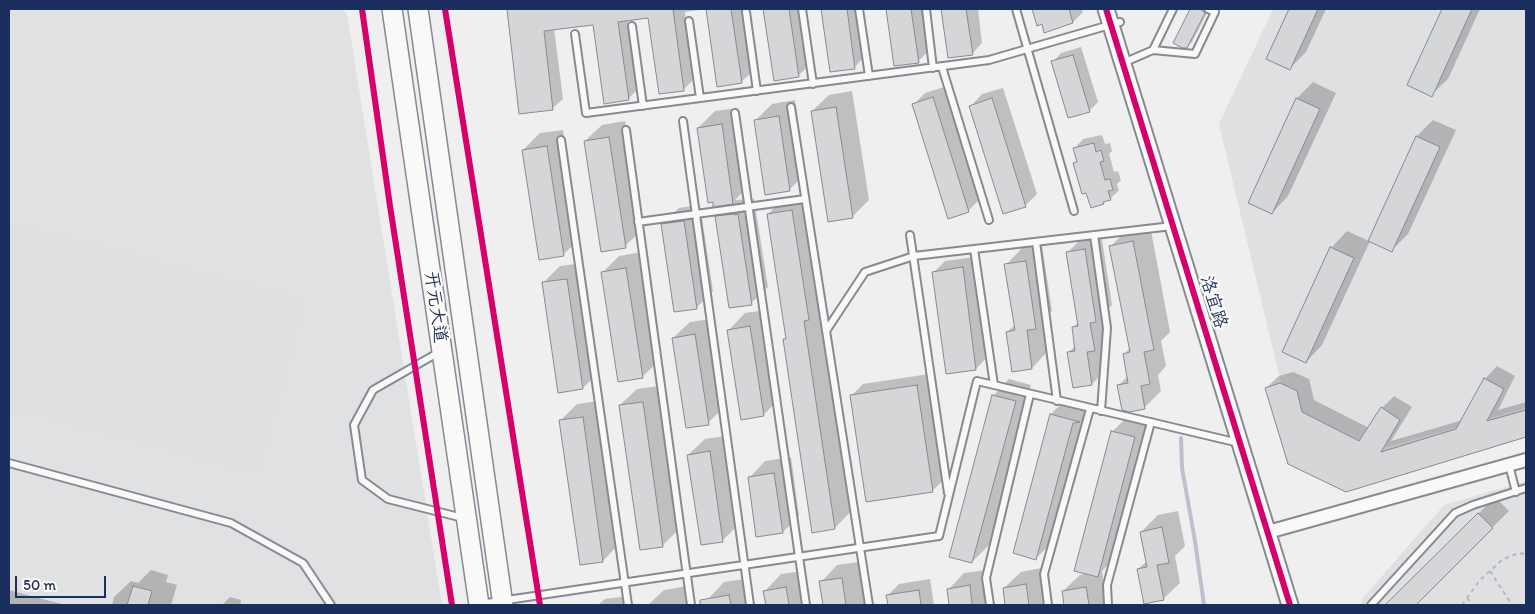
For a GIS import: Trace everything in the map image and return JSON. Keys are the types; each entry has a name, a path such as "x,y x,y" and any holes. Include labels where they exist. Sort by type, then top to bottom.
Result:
{"main road":[{"name":"开元大道","path":"392,9 479,605"},
{"name":"开元大道","path":"418,9 503,603"}],"street":[{"name":"洛宜路","path":"1106,9 1115,18 1173,226 1240,443 1299,605"},
{"name":"洛宜路","path":"1127,61 1272,531 1290,605"},
{"path":"1272,531 1526,460"}],"lane":[{"path":"802,9 813,84"},
{"path":"859,9 869,76"},
{"path":"926,9 934,68"},
{"path":"1016,9 1074,211"},
{"path":"1153,50 1173,9"},
{"path":"1127,61 1153,50 1195,54 1215,12 1208,9"},
{"path":"746,12 757,91"},
{"path":"575,34 586,113 989,60 1028,49 1115,18"},
{"path":"689,20 700,98"},
{"path":"632,26 643,106"},
{"path":"942,66 989,220"},
{"path":"791,107 868,605"},
{"path":"735,113 806,605"},
{"path":"683,121 750,605"},
{"path":"626,130 691,605"},
{"path":"561,140 628,605"},
{"path":"638,222 805,199"},
{"path":"826,331 865,272 914,256 1173,226"},
{"path":"910,235 948,497"},
{"path":"1094,235 1107,328 1101,411"},
{"path":"1036,242 1057,401"},
{"path":"974,249 994,385"},
{"path":"442,350 373,390 354,425 362,480 388,499 466,518"},
{"path":"479,605 503,603 625,582 939,536 977,381 1240,443"},
{"path":"990,605 986,578 1030,394"},
{"path":"1048,605 1044,574 1090,408"},
{"path":"1108,605 1107,585 1151,422"},
{"path":"9,464 231,523 303,563 332,605"},
{"path":"1509,465 1516,492"},
{"path":"1371,605 1455,513 1473,505 1526,488"}],"path":[{"path":"1462,605 1480,580 1502,560 1518,553 1526,554"},
{"path":"1490,571 1512,605"},
{"path":"1467,598 1473,605"}],"shaded area":[{"path":"9,9 340,9 347,14 442,605 9,605"},
{"path":"1273,9 1526,9 1526,408 1387,447 1359,440 1302,412 1297,391 1281,383 1219,124"},
{"path":"9,221 306,299 259,475 9,409"},
{"path":"1526,481 1526,605 1361,605 1362,599 1444,505"}],"building":[{"path":"507,9 673,9 684,91 659,94 648,18 618,22 629,100 604,104 593,25 544,31 553,110 519,114"},
{"path":"706,9 731,9 742,83 717,87"},
{"path":"763,9 789,9 799,77 774,81"},
{"path":"821,9 847,9 855,69 830,72"},
{"path":"886,9 911,9 919,63 894,66"},
{"path":"941,9 966,9 973,55 948,58"},
{"path":"1032,9 1069,9 1073,23 1044,33 1042,24 1037,26"},
{"path":"1190,9 1200,9 1205,13 1187,48 1182,48 1173,43"},
{"path":"1289,9 1318,9 1290,70 1266,59"},
{"path":"1442,9 1472,9 1432,97 1407,85"},
{"path":"1073,55 1090,112 1068,118 1051,61"},
{"path":"933,97 969,212 948,219 912,104"},
{"path":"992,98 1026,207 1003,214 969,106"},
{"path":"1296,98 1320,109 1272,214 1248,203"},
{"path":"836,107 853,218 828,222 811,111"},
{"path":"779,116 790,191 765,195 754,120"},
{"path":"722,124 733,204 713,207 713,202 708,203 697,128"},
{"path":"1416,136 1440,147 1392,252 1368,241"},
{"path":"609,137 626,248 601,252 584,141"},
{"path":"1094,143 1096,152 1101,150 1104,161 1100,162 1105,180 1110,179 1113,190 1108,191 1111,200 1091,208 1086,193 1082,194 1073,163 1077,162 1073,148"},
{"path":"547,146 564,256 539,260 522,150"},
{"path":"792,210 809,320 804,321 835,529 812,533 783,339 786,339 767,214"},
{"path":"738,214 752,305 729,308 715,216"},
{"path":"684,221 697,309 674,312 661,224"},
{"path":"1133,241 1154,350 1144,352 1150,384 1141,386 1145,409 1129,412 1122,410 1117,385 1128,383 1123,354 1130,352 1109,246"},
{"path":"1330,247 1354,258 1306,363 1282,352"},
{"path":"1085,249 1096,322 1090,323 1095,351 1087,352 1092,385 1073,388 1067,352 1075,351 1072,327 1078,326 1066,252"},
{"path":"1026,261 1036,329 1027,330 1032,369 1012,372 1006,332 1015,330 1004,264"},
{"path":"963,267 976,370 946,374 932,272"},
{"path":"626,268 643,378 618,382 601,272"},
{"path":"567,279 583,389 558,393 542,282"},
{"path":"750,326 764,416 741,420 727,330"},
{"path":"695,334 709,425 686,428 672,338"},
{"path":"1484,378 1504,389 1487,421 1526,410 1526,437 1346,492 1288,464 1265,388 1280,383 1297,391 1302,412 1359,441 1381,407 1400,420 1381,452 1456,429"},
{"path":"917,385 933,492 866,502 850,395"},
{"path":"992,395 1016,401 972,563 949,557"},
{"path":"643,402 663,547 640,550 619,405"},
{"path":"1050,414 1080,422 1073,423 1036,560 1013,553"},
{"path":"583,417 603,562 580,565 559,420"},
{"path":"1111,431 1135,437 1098,577 1074,571"},
{"path":"710,451 723,542 701,545 687,455"},
{"path":"774,473 783,533 756,537 748,477"},
{"path":"1478,513 1493,528 1416,605 1385,605"},
{"path":"1162,527 1169,563 1157,565 1164,600 1144,604 1137,569 1147,567 1140,532"},
{"path":"842,578 846,605 823,605 819,581"},
{"path":"1026,584 1029,605 1005,605 1003,588"},
{"path":"970,585 972,605 949,605 947,589"},
{"path":"133,586 152,591 148,605 127,605"},
{"path":"786,587 789,605 766,605 763,591"},
{"path":"1086,587 1089,605 1064,605 1062,591"},
{"path":"919,590 921,605 888,605 886,595"},
{"path":"729,595 731,605 700,605 700,600"}],"waterway":[{"path":"1181,438 1182,468 1204,605"}],"cycle path":[{"path":"362,9 390,206 452,605"},
{"path":"445,9 540,605"},
{"path":"1106,9 1290,605"}]}
